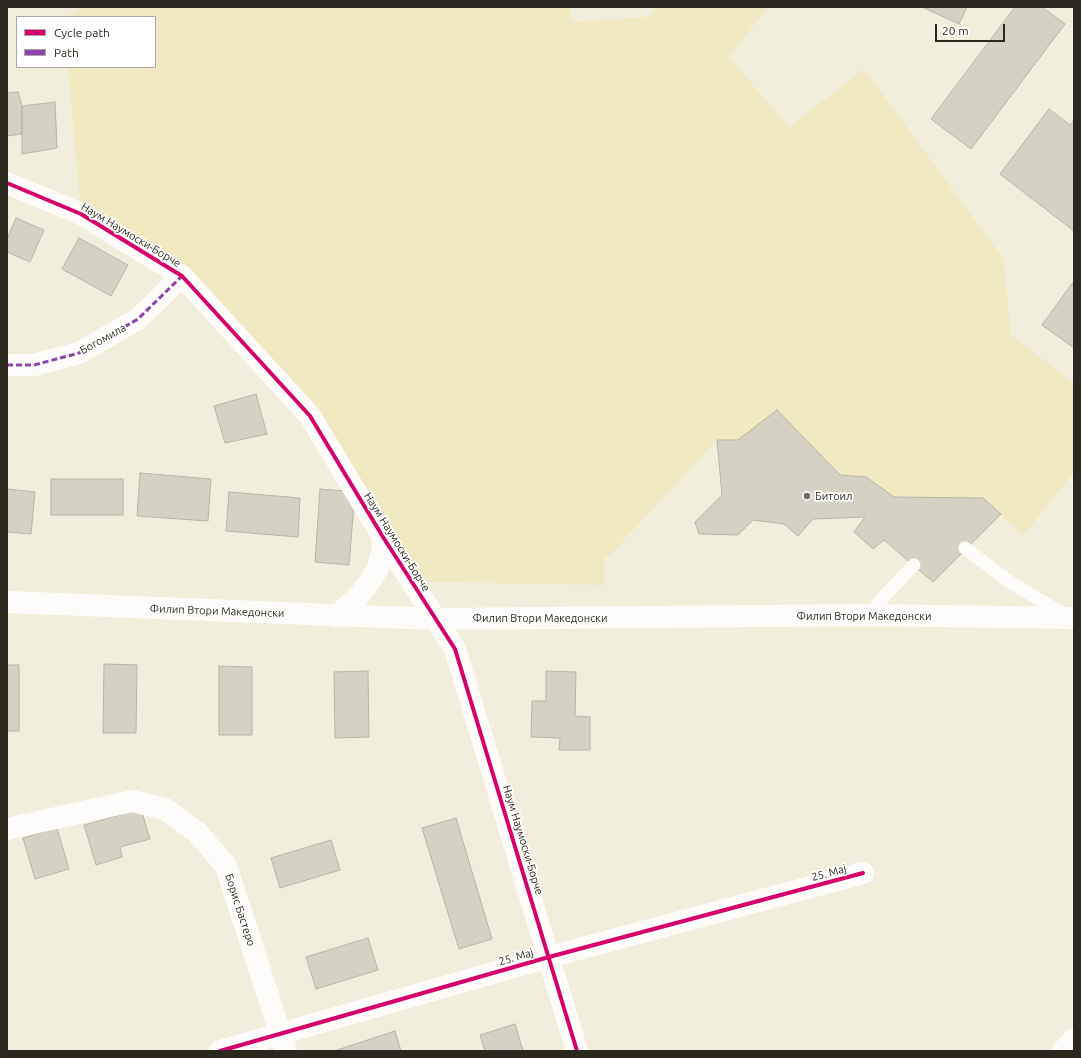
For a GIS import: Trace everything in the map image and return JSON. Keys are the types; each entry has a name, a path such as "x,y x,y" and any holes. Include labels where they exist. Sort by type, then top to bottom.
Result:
{"street":[{"name":"Наум Наумоски-Борче","path":"7,183 81,214 182,276 310,416 383,537 455,649 577,1051"},
{"name":"Богомила","path":"7,365 34,365 79,353 138,319 182,276"},
{"path":"336,616 359,596 378,568 382,553 383,537"},
{"name":"Филип Втори Македонски","path":"7,602 435,619 869,615 1072,618"},
{"name":"Борис Бастеро","path":"7,829 132,802 165,809 197,832 226,866 283,1043"},
{"name":"25. Мај","path":"220,1051 283,1043 549,957 863,873"},
{"path":"1063,1051 1074,1039"}],"lane":[{"path":"965,548 1010,582 1072,618"},
{"path":"869,615 888,592 914,565"}],"shaded area":[{"path":"84,7 570,7 571,22 649,17 656,7 768,7 729,57 789,127 864,69 1003,258 1011,335 1074,383 1074,472 1023,536 983,498 894,497 866,477 840,475 738,440 717,440 610,555 604,559 604,585 430,582 399,562 310,416 182,276 81,214 68,68 156,68 156,16 68,16"}],"building":[{"path":"922,7 967,7 959,24"},
{"path":"1015,7 1042,7 1065,24 971,149 931,119"},
{"path":"18,92 22,106 22,134 7,136 7,93"},
{"path":"55,102 57,148 22,154 22,106"},
{"path":"1049,109 1070,125 1074,120 1074,231 1000,174"},
{"path":"16,218 44,230 30,262 7,252 7,239"},
{"path":"79,238 128,265 111,296 62,269"},
{"path":"1074,281 1074,348 1042,325"},
{"path":"256,394 267,434 225,443 214,406"},
{"name":"Битоил","path":"777,410 840,475 866,477 894,497 983,498 1001,514 933,582 884,540 873,549 854,532 865,517 813,519 798,536 784,524 753,520 738,535 699,534 695,522 722,495 717,440 738,440"},
{"path":"140,473 211,479 208,521 137,516"},
{"path":"51,479 123,479 123,515 51,515"},
{"path":"7,489 35,492 31,534 7,532"},
{"path":"320,489 355,492 349,565 315,562"},
{"path":"229,492 300,498 298,537 226,531"},
{"path":"104,664 137,665 136,733 103,733"},
{"path":"7,665 19,665 19,731 7,731"},
{"path":"219,666 252,667 252,735 219,735"},
{"path":"368,671 369,737 335,738 334,672"},
{"path":"546,671 576,672 575,716 590,717 590,750 559,750 560,738 531,737 532,701 546,701"},
{"path":"141,809 150,839 120,847 122,857 96,865 84,825"},
{"path":"456,818 492,939 459,949 422,828"},
{"path":"57,828 69,869 35,879 23,838"},
{"path":"331,840 340,870 280,888 271,858"},
{"path":"368,938 378,970 316,989 306,957"},
{"path":"515,1024 523,1051 485,1051 480,1035"},
{"path":"395,1031 401,1051 334,1051"}],"marked path":[{"path":"7,365 34,365 79,353 138,319 182,276"}],"cycle path":[{"path":"7,183 81,214 182,276 310,416 383,537 455,649 577,1051"},
{"path":"220,1051 549,957 863,873"}],"place":[{"name":"Битоил","path":"807,496"}]}
